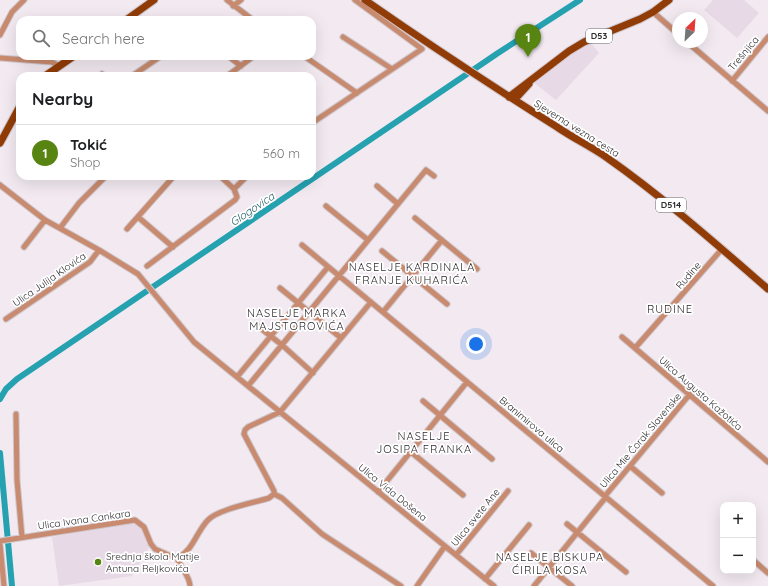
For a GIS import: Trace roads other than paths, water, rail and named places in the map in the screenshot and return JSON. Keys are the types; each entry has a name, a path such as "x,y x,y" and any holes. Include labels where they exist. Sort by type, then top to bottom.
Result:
{"main road":[{"path":"132,16 154,0"},
{"name":"Sjeverna vezna cesta","path":"365,0 387,19 604,156 683,216 768,289"},
{"name":"D53","path":"510,97 520,87 533,79 558,58 574,48 653,12 669,0"},
{"path":"51,72 68,60"},
{"name":"D53","path":"510,97 518,96 533,79"},
{"path":"524,90 524,98 530,110"},
{"path":"0,144 16,114"}],"street":[{"path":"0,35 12,12 24,0"},
{"path":"227,0 247,16"},
{"path":"233,6 241,0"},
{"path":"316,120 422,49 387,19 355,0"},
{"path":"653,12 672,29"},
{"path":"343,37 392,70"},
{"name":"Trešnjica","path":"732,81 768,37"},
{"name":"Trešnjica","path":"694,48 768,111"},
{"path":"0,58 16,59"},
{"path":"26,60 52,62 59,66"},
{"path":"138,72 155,60"},
{"path":"233,60 241,66"},
{"path":"233,72 249,60"},
{"path":"310,60 357,92"},
{"path":"248,386 426,170 434,176"},
{"path":"60,228 79,203 100,180"},
{"path":"127,229 170,180"},
{"path":"147,266 235,200 237,197 234,189 224,180"},
{"path":"234,189 243,180"},
{"path":"0,185 45,220 99,250"},
{"path":"377,186 398,204"},
{"path":"326,206 368,240"},
{"path":"138,217 173,246"},
{"path":"415,218 477,269"},
{"path":"24,246 45,220"},
{"path":"383,312 442,240"},
{"name":"Branimirova ulica","path":"302,244 713,586"},
{"name":"Ulica Vida Došena","path":"99,250 138,274 194,342 494,586"},
{"name":"Ulica Julija Klovića","path":"6,319 90,262 99,250"},
{"name":"Rudine","path":"635,348 722,250"},
{"path":"382,251 447,304"},
{"path":"237,377 328,267"},
{"path":"280,288 341,338"},
{"path":"371,302 280,412 248,427 244,432 274,494 282,498 322,534 401,586"},
{"path":"259,327 282,345 313,373"},
{"name":"Ulica Augusta Kažotića","path":"622,337 768,462"},
{"path":"378,492 467,382"},
{"name":"Ulica Mie Čorak Slavenske","path":"605,497 690,394"},
{"path":"423,401 492,459"},
{"path":"16,414 20,538"},
{"path":"411,452 463,495"},
{"path":"630,466 662,493"},
{"name":"Ulica svete Ane","path":"456,555 508,491"},
{"path":"190,586 189,579 180,567 177,557 181,556 188,550 206,522 215,515 269,498 274,494"},
{"path":"534,586 605,497"},
{"name":"Ulica Ivana Cankara","path":"1,542 135,520 144,527 151,544 155,549 177,557"},
{"path":"567,524 626,572"},
{"path":"485,579 529,525"},
{"path":"1,542 4,586"},
{"path":"417,586 445,546"},
{"path":"531,553 572,586"},
{"path":"756,563 768,573"}],"waterway":[{"name":"Glogovica","path":"316,176 498,53 580,0"},
{"name":"Glogovica","path":"0,399 6,389 17,379 311,180"},
{"name":"Glogovica","path":"0,453 12,586"}],"place":[{"name":"Tokić","path":"528,57"},
{"name":"Srednja škola Matije Antuna Reljkovića","path":"98,562"}],"district":[{"name":"NASELJE KARDINALA FRANJE KUHARIĆA","path":"412,273"},
{"name":"RUDINE","path":"670,309"},
{"name":"NASELJE MARKA MAJSTOROVIĆA","path":"297,319"},
{"name":"NASELJE JOSIPA FRANKA","path":"424,442"},
{"name":"NASELJE BISKUPA ĆIRILA KOSA","path":"550,563"}]}
